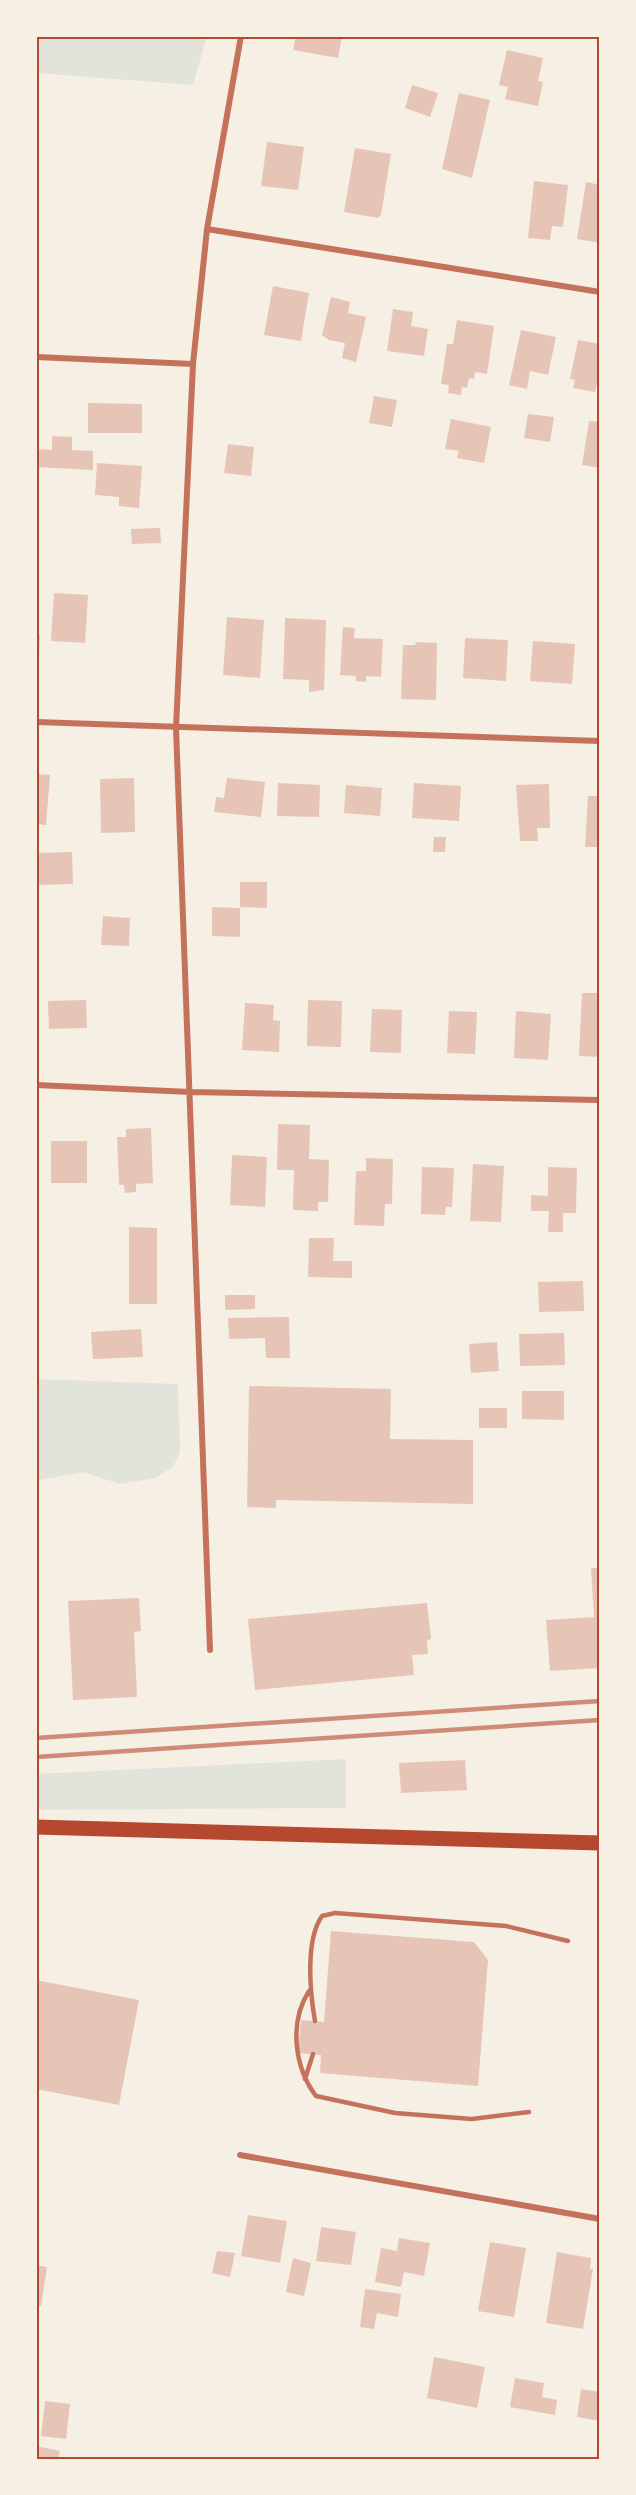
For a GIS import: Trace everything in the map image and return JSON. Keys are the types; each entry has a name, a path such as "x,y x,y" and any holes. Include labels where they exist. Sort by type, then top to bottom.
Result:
{"main road":[{"path":"36,1827 600,1843"}],"street":[{"path":"210,1650 176,728 193,364 207,228 241,36"},
{"path":"207,228 600,292"},
{"path":"36,357 193,364"},
{"path":"36,722 600,741"},
{"path":"36,1085 190,1092 600,1101"},
{"path":"240,2155 600,2219"}],"lane":[{"path":"315,2021 309,1991 315,1926 322,1916 335,1913 506,1926 568,1941"},
{"path":"309,1991 298,2014 297,2052 304,2081 316,2096 395,2113 471,2119 529,2112"},
{"path":"304,2081 313,2054"}],"shaded area":[{"path":"36,36 207,36 193,85 36,73"},
{"path":"36,1379 178,1384 180,1452 173,1467 155,1478 120,1484 83,1472 36,1481"},
{"path":"346,1759 346,1808 36,1810 36,1774"}],"building":[{"path":"296,36 342,36 338,58 293,50"},
{"path":"507,50 543,58 538,81 543,82 538,106 505,99 508,87 499,85"},
{"path":"412,85 438,93 430,117 405,108"},
{"path":"459,93 490,100 472,178 442,169"},
{"path":"267,142 304,147 298,190 261,186"},
{"path":"355,148 391,154 381,215 378,218 344,212"},
{"path":"534,181 568,185 563,227 552,226 550,240 528,238"},
{"path":"586,182 600,185 600,243 577,239"},
{"path":"273,286 309,293 301,341 264,335"},
{"path":"331,297 350,302 348,313 366,317 356,362 342,358 345,343 329,340 322,335"},
{"path":"393,309 413,312 411,326 428,329 424,356 387,351"},
{"path":"457,320 494,326 487,374 475,372 474,379 469,378 467,388 462,387 461,395 448,393 449,385 441,384 447,344 453,344"},
{"path":"521,330 556,337 548,375 530,371 527,389 509,385"},
{"path":"578,340 600,344 600,385 597,384 595,392 573,388 575,380 570,379"},
{"path":"374,396 397,400 392,427 369,423"},
{"path":"88,403 142,404 142,433 88,433"},
{"path":"528,414 554,417 550,442 524,438"},
{"path":"451,419 491,427 484,463 457,458 459,451 445,449"},
{"path":"589,421 600,422 600,468 582,465"},
{"path":"52,436 72,437 72,450 93,451 93,470 36,467 36,449 52,450"},
{"path":"228,444 254,447 251,476 224,473"},
{"path":"97,463 142,466 139,508 119,506 119,497 95,495"},
{"path":"160,528 161,543 132,544 131,529"},
{"path":"54,593 88,595 85,643 51,641"},
{"path":"227,617 264,620 260,678 223,675"},
{"path":"285,618 326,620 324,690 309,692 309,680 283,679"},
{"path":"343,627 355,628 354,638 383,639 381,677 366,676 366,682 356,681 356,676 340,675"},
{"path":"36,635 40,635 38,680 36,680"},
{"path":"465,638 508,640 506,681 463,678"},
{"path":"533,641 575,644 572,684 530,681"},
{"path":"415,642 437,643 436,700 401,699 403,645 416,645"},
{"path":"36,774 50,775 46,825 36,824"},
{"path":"134,778 135,832 101,833 100,779"},
{"path":"227,778 265,782 261,817 214,812 216,797 224,798"},
{"path":"278,783 320,785 319,817 277,816"},
{"path":"414,783 461,786 459,821 412,818"},
{"path":"549,784 550,828 537,828 538,841 520,841 516,785"},
{"path":"346,785 382,788 380,816 344,813"},
{"path":"588,796 600,796 600,847 585,847"},
{"path":"434,837 446,837 445,852 433,852"},
{"path":"72,852 73,884 36,885 36,853"},
{"path":"240,882 267,882 267,908 240,907"},
{"path":"212,907 240,908 240,937 212,936"},
{"path":"103,916 130,918 129,946 101,945"},
{"path":"582,993 600,993 600,1057 579,1056"},
{"path":"86,1000 87,1028 49,1029 48,1001"},
{"path":"308,1000 342,1001 341,1047 307,1046"},
{"path":"245,1003 274,1005 273,1020 280,1021 279,1052 242,1050"},
{"path":"372,1009 402,1010 401,1053 370,1052"},
{"path":"449,1011 477,1012 475,1054 447,1053"},
{"path":"516,1011 551,1014 548,1060 514,1058"},
{"path":"278,1124 310,1125 309,1159 329,1160 328,1202 318,1202 318,1211 293,1210 294,1170 277,1170"},
{"path":"151,1128 153,1183 136,1184 136,1192 125,1193 124,1185 119,1185 117,1137 126,1137 126,1129"},
{"path":"51,1141 87,1141 87,1183 51,1183"},
{"path":"232,1155 267,1157 265,1207 230,1205"},
{"path":"366,1158 393,1159 392,1204 385,1204 384,1226 354,1225 356,1171 366,1171"},
{"path":"473,1164 504,1166 501,1222 470,1221"},
{"path":"422,1167 454,1168 452,1207 446,1207 445,1215 421,1214"},
{"path":"548,1167 577,1168 576,1213 563,1213 563,1232 548,1232 549,1211 531,1211 531,1195 548,1196"},
{"path":"129,1227 157,1228 157,1304 129,1304"},
{"path":"309,1238 334,1238 333,1261 352,1261 352,1278 308,1277"},
{"path":"583,1281 584,1311 539,1312 538,1282"},
{"path":"225,1295 255,1295 255,1309 225,1310"},
{"path":"289,1317 290,1358 266,1358 265,1338 229,1339 228,1318"},
{"path":"141,1329 143,1357 93,1359 91,1332"},
{"path":"564,1333 565,1365 520,1366 519,1334"},
{"path":"497,1342 499,1371 471,1373 469,1344"},
{"path":"249,1386 391,1389 390,1439 473,1440 473,1504 276,1500 276,1508 247,1507"},
{"path":"522,1391 564,1391 564,1420 522,1419"},
{"path":"479,1408 507,1408 507,1428 479,1428"},
{"path":"591,1568 600,1568 600,1668 550,1671 546,1620 594,1617"},
{"path":"139,1598 141,1631 134,1632 137,1697 73,1700 68,1601"},
{"path":"427,1603 431,1639 427,1640 428,1654 412,1655 414,1675 255,1690 248,1619"},
{"path":"465,1760 467,1790 401,1793 399,1763"},
{"path":"331,1931 474,1942 488,1960 478,2086 320,2073 321,2055 298,2053 301,2020 324,2022"},
{"path":"36,1980 139,2000 119,2105 36,2089"},
{"path":"248,2215 287,2221 280,2263 241,2256"},
{"path":"321,2227 356,2232 351,2265 316,2261"},
{"path":"399,2238 430,2243 424,2276 404,2272 401,2287 375,2282 381,2248 397,2251"},
{"path":"490,2242 526,2248 514,2317 478,2311"},
{"path":"217,2251 235,2253 230,2277 212,2273"},
{"path":"557,2252 591,2258 590,2269 593,2269 583,2329 546,2323"},
{"path":"293,2258 311,2263 304,2296 286,2292"},
{"path":"36,2265 47,2267 41,2306 36,2305"},
{"path":"365,2289 401,2294 398,2317 377,2313 374,2329 360,2327"},
{"path":"434,2357 485,2367 477,2408 427,2398"},
{"path":"515,2378 544,2383 542,2397 557,2400 555,2415 510,2407"},
{"path":"581,2389 600,2392 600,2421 577,2417"},
{"path":"45,2401 70,2404 66,2439 41,2436"},
{"path":"36,2446 60,2451 58,2459 36,2459"}],"railway":[{"path":"36,1738 600,1701"},
{"path":"36,1757 600,1720"}]}
